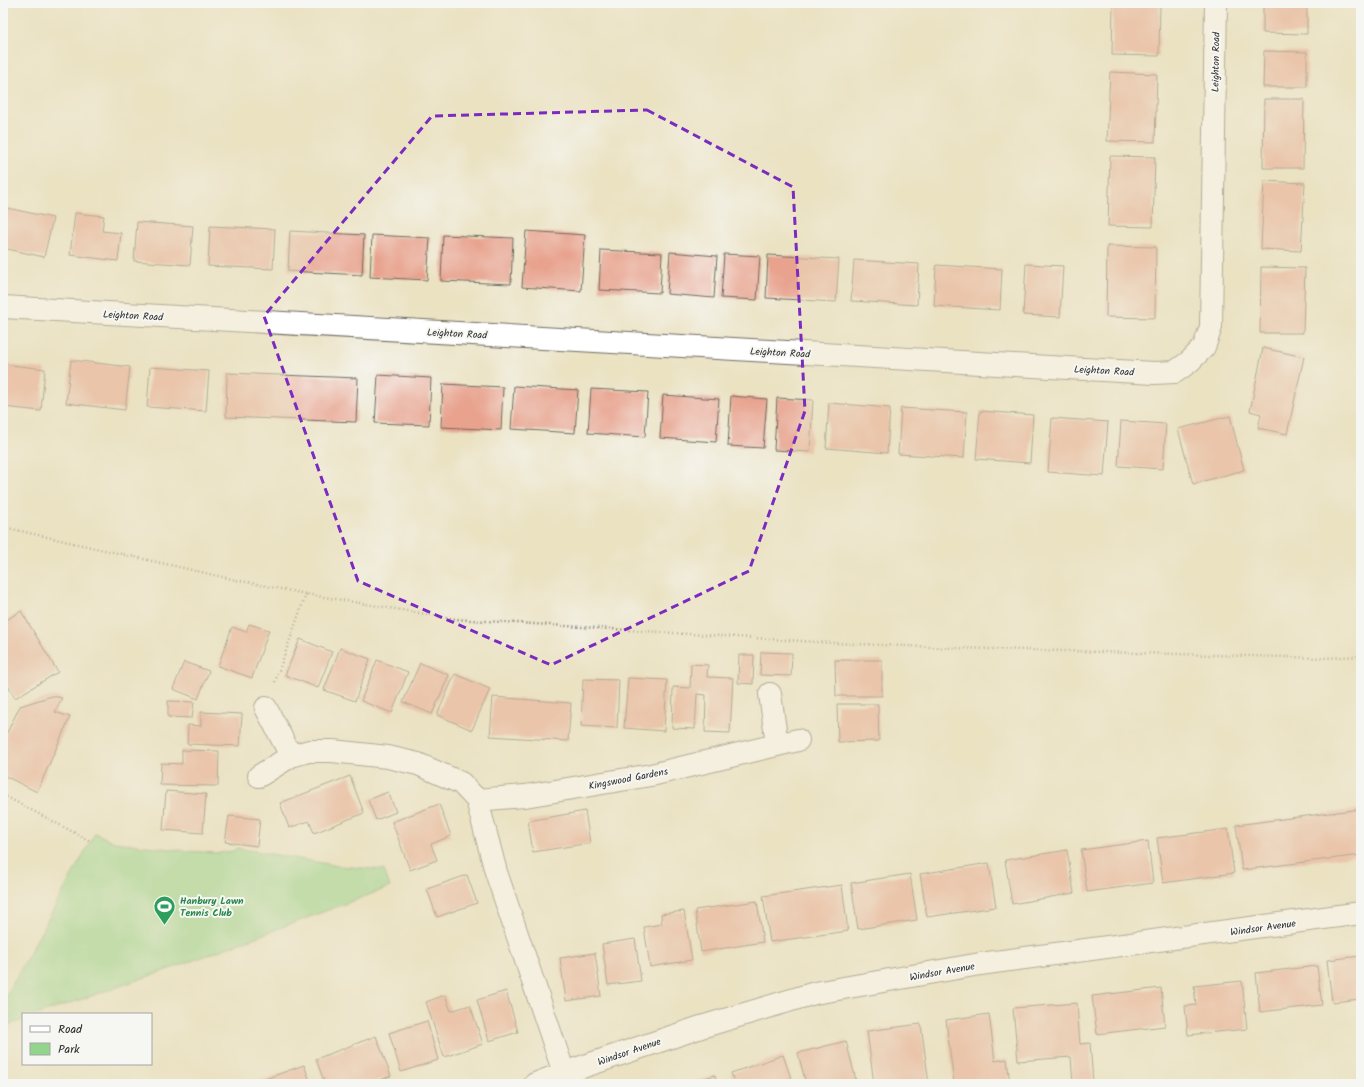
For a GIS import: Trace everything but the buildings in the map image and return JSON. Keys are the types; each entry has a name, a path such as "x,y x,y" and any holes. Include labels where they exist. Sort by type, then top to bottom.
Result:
{"street":[{"name":"Leighton Road","path":"3,307 1146,373 1175,372 1189,362 1204,347 1211,327 1216,3"},
{"path":"770,694 777,744"},
{"path":"266,708 291,756"},
{"name":"Kingswood Gardens","path":"477,800 525,796 651,775 798,740"},
{"path":"259,776 291,756 309,751 332,751 388,758 418,764 461,783 477,800 496,872 564,1073"},
{"name":"Windsor Avenue","path":"535,1084 701,1027 814,993 980,964 1361,913"}],"path":[{"path":"3,527 236,580 306,594 455,619 832,643 956,648 1323,658 1361,656"},
{"path":"266,708 306,594"},
{"path":"3,795 90,841"}],"highlighted area":[{"path":"647,110 793,187 805,411 749,571 551,665 358,581 264,316 432,116"}],"green space":[{"name":"Hanbury Lawn Tennis Club","path":"95,833 114,842 186,851 218,853 233,851 237,848 339,866 384,870 390,887 178,966 42,1013 22,1013 22,1020 3,1027 3,1002"}],"place":[{"name":"Hanbury Lawn Tennis Club","path":"164,926"}]}
